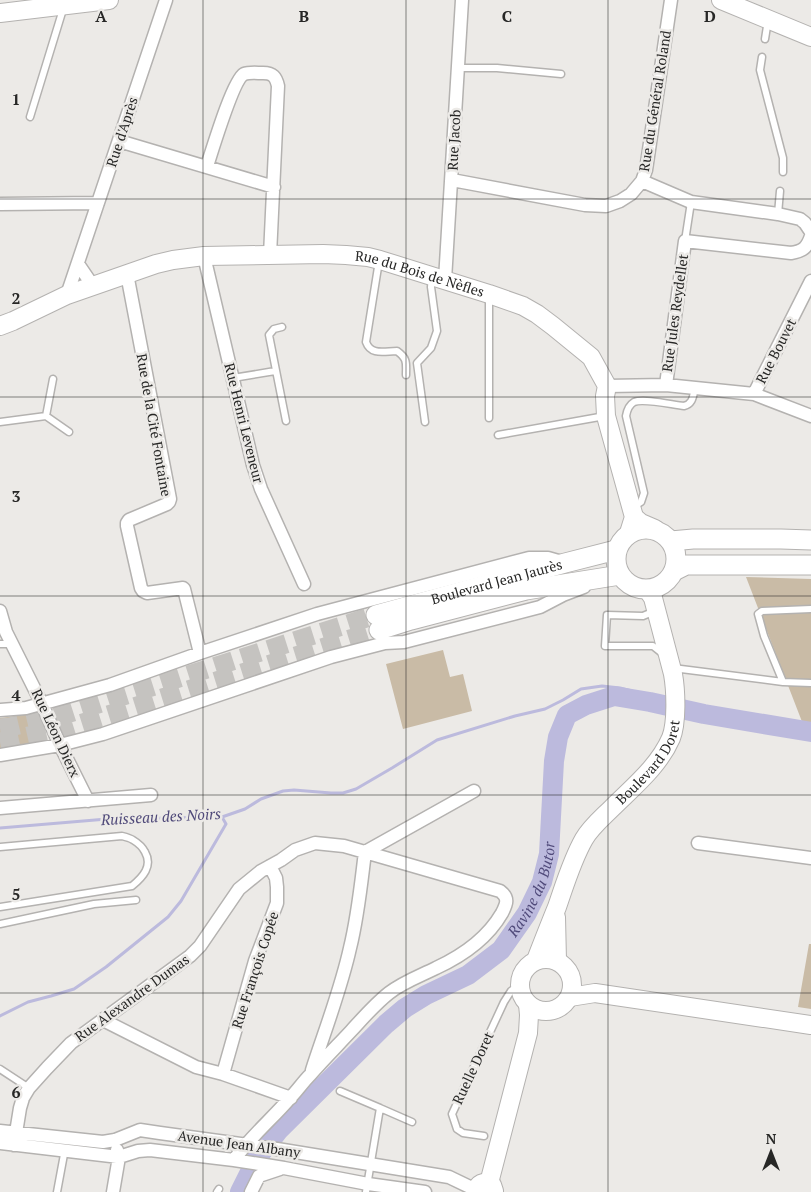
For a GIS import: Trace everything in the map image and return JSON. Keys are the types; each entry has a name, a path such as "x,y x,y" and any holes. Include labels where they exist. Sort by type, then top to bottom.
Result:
{"main road":[{"path":"632,519 638,529 655,529 665,534 671,541 676,554 674,571"},
{"path":"632,519 616,550 616,565 625,581 653,596 674,571 686,565 811,565"},
{"path":"671,541 781,538 811,540"},
{"name":"Boulevard Jean Jaurès","path":"616,550 565,563 378,622 411,620 526,590 620,574"}],"street":[{"path":"0,13 59,4 109,0"},
{"name":"Rue d'Après","path":"67,295 166,0"},
{"name":"Rue Jacob","path":"439,278 452,180 462,0"},
{"name":"Rue du Général Roland","path":"452,180 585,205 606,206 620,201 631,194 642,181 646,170 671,0"},
{"path":"721,0 811,37"},
{"path":"207,166 234,90 242,75 247,73 270,73 276,78 278,86 270,255"},
{"path":"118,141 274,187"},
{"path":"642,181 691,202 778,214 800,219 811,232"},
{"path":"0,204 98,203"},
{"name":"Rue Jules Reydellet","path":"666,385 685,241 791,254 800,251 808,244 811,236"},
{"name":"Rue du Bois de Nèfles","path":"0,326 67,295 156,264 204,256 338,255 380,260 523,306 537,314 591,357 607,386"},
{"name":"Rue Henri Leveneur","path":"204,256 253,465 261,489 304,584"},
{"path":"78,264 93,286"},
{"name":"Rue de la Cité Fontaine","path":"127,274 170,499 167,504 129,520 127,526 141,588 146,593 184,589 200,652"},
{"name":"Rue Bouvet","path":"754,394 811,281"},
{"path":"632,519 606,416 605,396 607,386 666,385 754,394 811,416"},
{"path":"0,710 26,708 110,685 200,652 317,614 529,558 548,558 565,563"},
{"path":"0,755 60,745 103,734 331,656 385,643 404,642 540,607 563,595 620,574"},
{"name":"Boulevard Doret","path":"536,960 572,863 585,838 596,823 648,772 662,754 674,726 675,686 653,596"},
{"name":"Rue Léon Dierx","path":"0,611 6,632 6,644 42,704 88,801"},
{"path":"238,1160 248,1145 310,1075 351,947 365,852 474,791"},
{"path":"0,808 151,795"},
{"name":"Rue Alexandre Dumas","path":"14,1139 23,1098 29,1088 71,1043 190,956 200,946 239,889 261,871 295,850 315,843 344,846 500,890 505,895 507,900 505,908 500,917 482,938 462,954 390,992 310,1075"},
{"path":"698,843 811,858"},
{"name":"Rue François Copée","path":"223,1074 255,961 277,904 276,878 270,866"},
{"name":"Boulevard Doret","path":"556,907 557,961"},
{"path":"550,958 557,961 564,965 572,979 570,997 560,1007 553,1010 539,1010 528,1004 524,999 520,992 520,978 529,964 536,960 550,958"},
{"path":"572,979 595,993"},
{"path":"570,997 595,993 811,1025"},
{"path":"488,1190 528,1033 528,1004"},
{"path":"528,1033 546,1011"},
{"path":"103,1020 196,1067 223,1074 291,1098"},
{"name":"Avenue Jean Albany","path":"0,1143 14,1139 67,1138 103,1142 115,1140 140,1130 278,1149 449,1177 488,1190"},
{"name":"Avenue Jean Albany","path":"0,1131 14,1139 64,1151 119,1157 138,1151 150,1150 238,1160 284,1168 367,1188 425,1192"},
{"path":"113,1192 119,1157 115,1140"},
{"path":"251,1192 259,1176 284,1168"}],"lane":[{"path":"30,117 59,4"},
{"path":"765,39 768,19"},
{"path":"762,57 760,70 784,158 783,172"},
{"path":"458,68 497,68 560,74"},
{"path":"778,214 780,191"},
{"name":"Rue Jules Reydellet","path":"685,241 691,202"},
{"path":"380,260 366,342 368,347 374,351 397,351 404,356 406,376"},
{"path":"425,422 417,363 431,348 437,331 431,287 439,278"},
{"path":"489,294 489,418"},
{"path":"282,327 274,329 269,335 286,422"},
{"path":"232,378 275,370"},
{"path":"46,416 53,380"},
{"path":"632,519 644,493 626,416 627,410 635,402 643,401 688,405 691,402 695,388"},
{"path":"0,422 46,416 69,432"},
{"path":"498,435 606,416"},
{"path":"653,596 643,616 607,615 605,646 653,646 671,664 784,682 811,683"},
{"path":"784,682 764,636 757,614 762,611 811,609"},
{"path":"0,847 122,836 135,841 144,850 148,860 147,870 141,879 132,886 0,908"},
{"path":"0,924 94,904 136,900"},
{"name":"Ruelle Doret","path":"484,1136 463,1133 457,1129 452,1114 504,1002 511,991 519,985"},
{"path":"0,1069 29,1088"},
{"path":"340,1091 412,1122"},
{"path":"367,1188 380,1108"},
{"path":"57,1192 67,1138"}],"shaded area":[{"path":"746,577 811,579 811,732 806,732"},
{"path":"443,650 450,677 463,674 472,711 403,729 386,664"},
{"path":"31,714 35,744 0,748 0,718"},
{"path":"809,944 811,944 811,1009 798,1007"}],"waterway":[{"name":"Ruisseau des Noirs","path":"0,828 107,819 222,817 245,809 261,799 283,791 343,793 356,789 437,740 515,716 545,709 581,689 602,686 620,688 632,691 650,702"},
{"name":"Ravine du Butor","path":"240,1192 257,1158 278,1131 386,1024 405,1008 426,995 468,975 501,950 527,913 542,882 549,854 554,761 558,737 567,715 586,705 614,696 704,714 811,732"},
{"path":"0,1016 28,1002 74,989 106,967 168,917 181,901 226,824 222,817"}],"tunnel":[{"path":"0,728 70,713 376,615"},
{"path":"0,742 73,726 379,630"}]}
